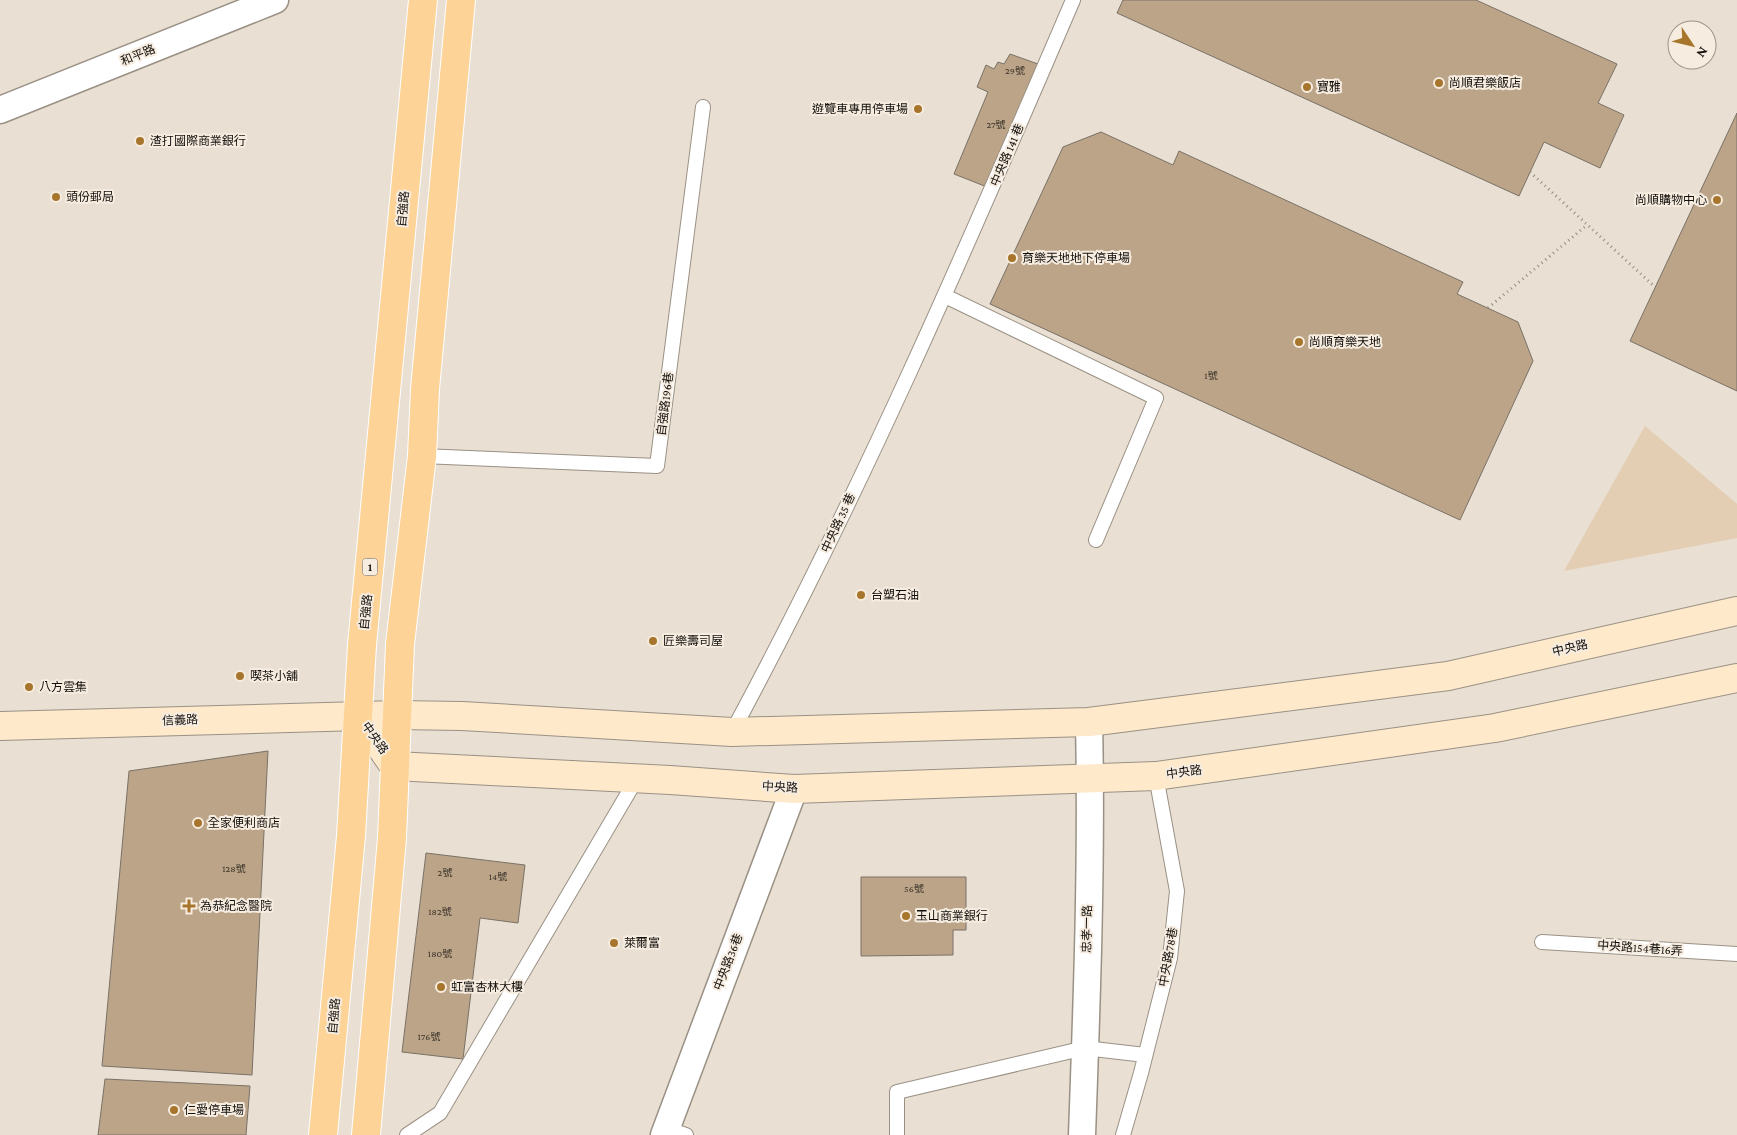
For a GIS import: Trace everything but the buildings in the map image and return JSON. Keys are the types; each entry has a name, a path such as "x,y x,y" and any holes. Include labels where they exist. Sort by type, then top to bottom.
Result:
{"main road":[{"name":"自強路","path":"323,1135 352,836 362,645 388,387 403,202 423,0"},
{"path":"366,1135 392,838 400,644 422,456 425,389 462,0"},
{"path":"388,387 425,389"}],"street":[{"name":"和平路","path":"0,110 239,7 275,0"},
{"name":"中央路","path":"359,715 462,716 732,732 1088,722 1448,676 1737,611"},
{"name":"中央路","path":"359,715 394,766 637,778 794,789 1156,776 1495,728 1737,678"},
{"name":"信義路","path":"0,726 359,715"},
{"name":"忠孝一路","path":"1082,1135 1090,778 1088,722"},
{"name":"中央路36巷","path":"672,1133 794,789"}],"lane":[{"name":"中央路 141 巷","path":"939,310 1074,0"},
{"name":"自強路196巷","path":"422,456 657,466 703,108"},
{"path":"945,296 1156,398 1096,540"},
{"name":"中央路 35 巷","path":"732,732 791,621 939,310"},
{"name":"中央路78巷","path":"1123,1135 1170,958 1177,891 1156,776"},
{"path":"407,1135 440,1113 637,778"},
{"name":"中央路154巷16弄","path":"1542,942 1737,954"},
{"path":"897,1135 897,1092 1085,1048 1145,1055"}],"path":[{"path":"1530,172 1655,287"},
{"path":"1488,308 1587,225"}],"shaded area":[{"path":"1645,426 1737,504 1737,538 1564,571"}],"place":[{"name":"尚順君樂飯店","path":"1439,83"},
{"name":"寶雅","path":"1307,87"},
{"name":"遊覽車專用停車場","path":"918,109"},
{"name":"渣打國際商業銀行","path":"140,141"},
{"name":"頭份郵局","path":"56,197"},
{"name":"尚順購物中心","path":"1717,200"},
{"name":"育樂天地地下停車場","path":"1012,258"},
{"name":"尚順育樂天地","path":"1299,342"},
{"name":"台塑石油","path":"861,595"},
{"name":"匠樂壽司屋","path":"653,641"},
{"name":"喫茶小舖","path":"240,676"},
{"name":"八方雲集","path":"29,687"},
{"name":"全家便利商店","path":"198,823"},
{"name":"為恭紀念醫院","path":"189,906"},
{"name":"玉山商業銀行","path":"906,916"},
{"name":"萊爾富","path":"614,943"},
{"name":"虹富杏林大樓","path":"441,987"},
{"name":"仁愛停車場","path":"174,1110"}]}
